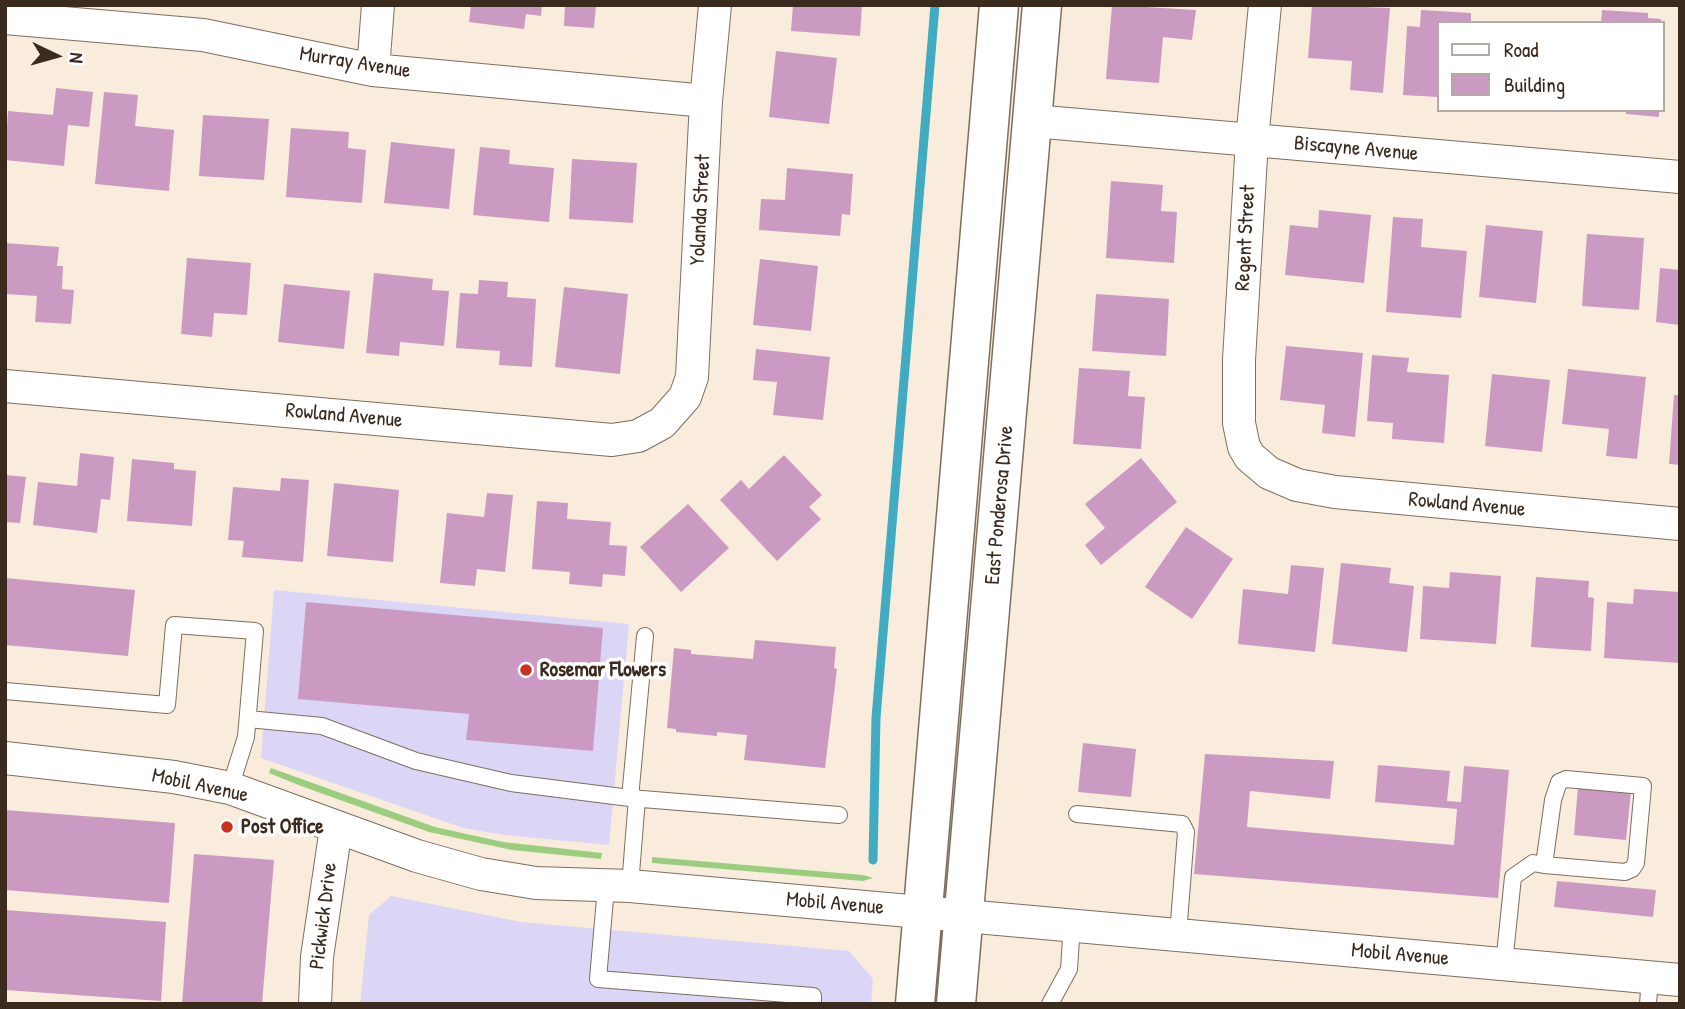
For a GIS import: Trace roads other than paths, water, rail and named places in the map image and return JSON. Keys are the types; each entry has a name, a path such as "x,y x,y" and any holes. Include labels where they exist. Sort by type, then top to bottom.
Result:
{"main road":[{"name":"East Ponderosa Drive","path":"915,1004 999,5"},
{"name":"East Ponderosa Drive","path":"956,1004 1042,5"}],"street":[{"path":"373,69 378,5"},
{"name":"Yolanda Street","path":"674,411 685,397 692,377 706,101 715,5"},
{"name":"Regent Street","path":"1259,466 1244,447 1239,423 1252,140 1265,5"},
{"name":"Murray Avenue","path":"5,18 203,35 373,69 706,101"},
{"name":"Biscayne Avenue","path":"1033,121 1680,177"},
{"name":"Rowland Avenue","path":"5,386 612,440 639,436 662,423 674,411"},
{"name":"Rowland Avenue","path":"1259,466 1297,485 1335,492 1680,524"},
{"name":"Mobil Avenue","path":"5,758 174,777 230,788 336,828 481,874 536,883 618,886 923,911 1504,964 1659,987"},
{"name":"Pickwick Drive","path":"315,1004 317,957 336,828"}],"lane":[{"path":"5,691 167,705 174,625 255,631 246,737 230,788"},
{"path":"645,636 634,798 598,979 813,996 813,1004"},
{"path":"248,719 322,726 416,761 502,782 634,798 839,814"},
{"path":"1504,964 1513,877 1533,863 1625,872 1632,869 1636,863 1643,786 1566,779 1559,782 1553,800 1544,864"},
{"path":"1077,814 1182,824 1186,832 1178,934"},
{"path":"1050,1004 1069,970 1072,924"}],"waterway":[{"path":"873,860 876,718 935,5"}],"place":[{"name":"Rosemar Flowers","path":"526,670"},
{"name":"Post Office","path":"227,827"}]}
